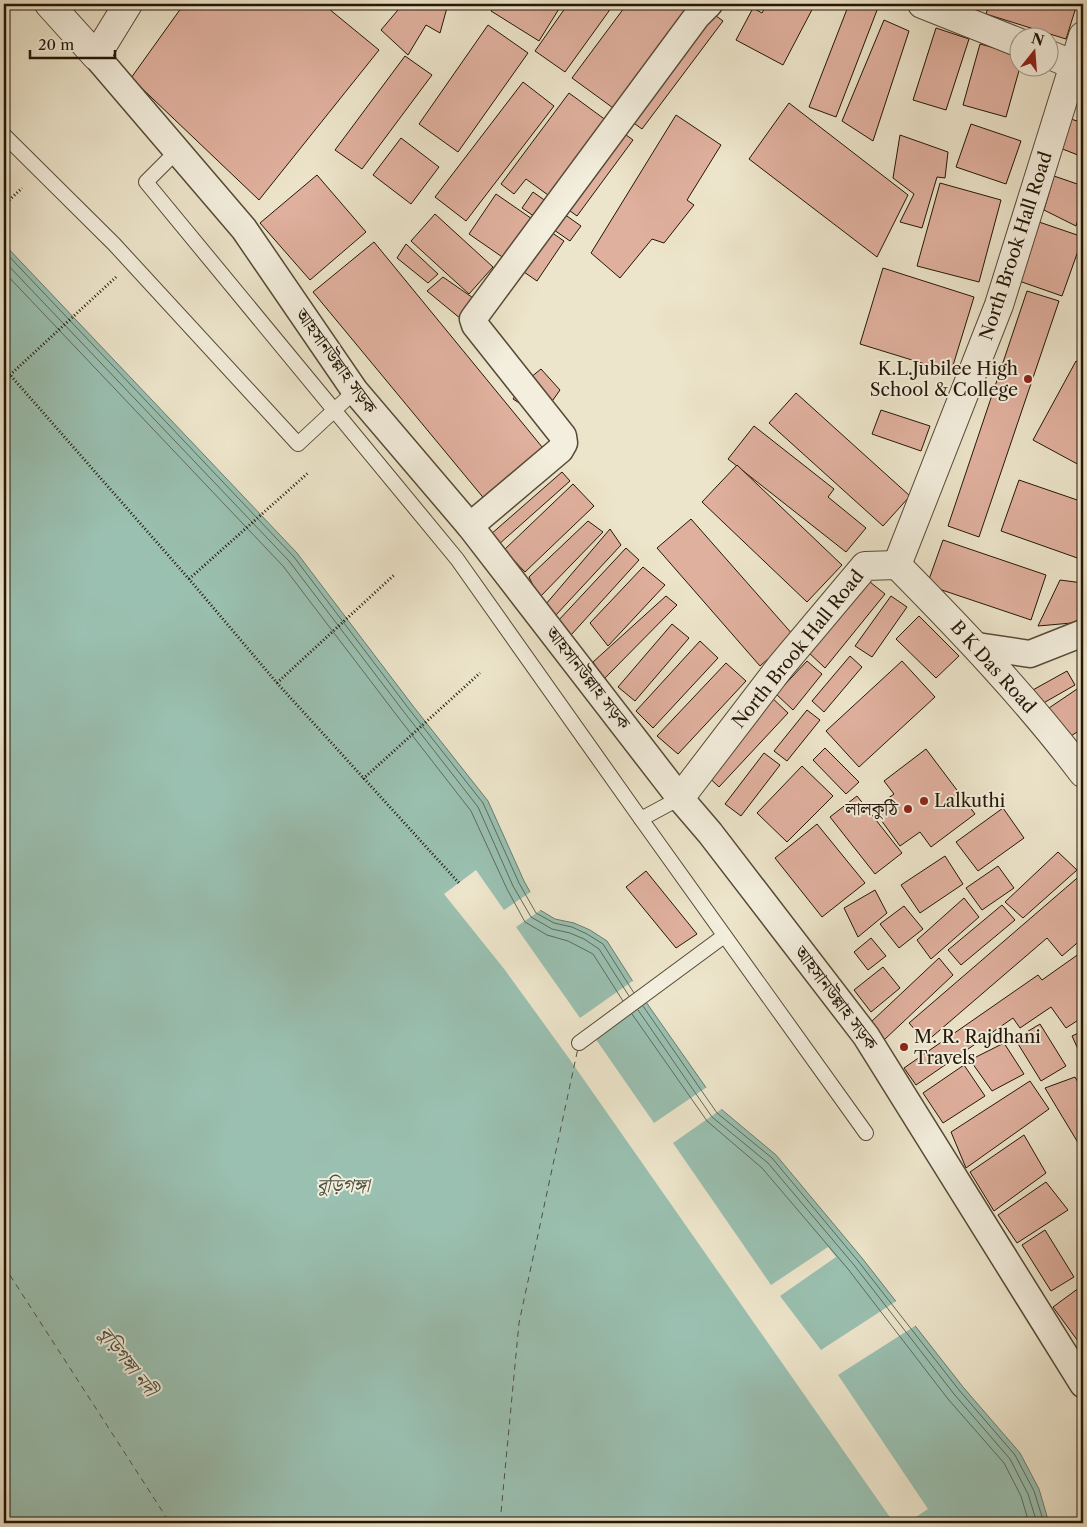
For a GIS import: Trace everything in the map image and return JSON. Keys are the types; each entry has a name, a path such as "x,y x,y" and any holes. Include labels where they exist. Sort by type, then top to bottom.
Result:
{"street":[{"name":"আহসানউল্লাহ সড়ক","path":"49,4 244,229 355,391 470,526 866,1036 1083,1384"},
{"path":"96,56 128,4"},
{"path":"470,526 560,450 564,443 563,436 475,325 473,319 697,16 709,4"},
{"path":"922,4 1010,39"},
{"name":"North Brook Hall Road","path":"680,798 781,666 865,566 897,566 999,305 1069,63 1083,36"},
{"name":"B K Das Road","path":"897,566 977,646 1083,773"},
{"path":"977,646 1030,654 1083,633"}],"lane":[{"path":"4,134 132,263 298,444 355,391"},
{"path":"177,151 146,182 457,558 724,936 866,1133"},
{"path":"641,819 680,798"},
{"path":"579,1043 724,936"}],"path":[{"path":"4,205 22,188"},
{"path":"10,375 132,263"},
{"path":"4,368 189,579 277,683 459,883"},
{"path":"189,579 308,474"},
{"path":"277,683 394,575"},
{"path":"363,779 480,672"}],"water":[{"name":"বুড়িগঙ্গা","path":"4,244 297,553 488,801 524,881 540,910 555,919 574,923 590,930 607,941 646,1002 721,1109 776,1155 862,1258 963,1387 1020,1453 1039,1489 1049,1523 4,1523"}],"pier":[{"path":"476,870 504,910 532,891 542,909 516,927 580,1018 634,980 648,1001 595,1038 654,1123 707,1087 723,1108 673,1143 771,1285 828,1247 836,1257 780,1296 821,1350 898,1300 918,1324 838,1375 928,1509 907,1523 894,1523 568,1057 505,970 444,894"}],"building":[{"path":"184,4 323,4 379,50 259,200 131,78"},
{"path":"403,4 448,4 440,33 426,25 408,55 381,30"},
{"path":"496,4 562,4 539,41 491,11"},
{"path":"568,4 614,4 565,72 535,51"},
{"path":"627,4 700,4 723,21 642,129 572,78"},
{"path":"767,4 815,4 783,65 736,40 753,8 762,13"},
{"path":"849,4 879,5 836,117 809,107"},
{"path":"959,4 980,4 975,17 956,10"},
{"path":"989,4 1077,4 1066,39 1060,37 1060,28 1031,28 986,14"},
{"path":"884,20 909,31 873,141 842,121"},
{"path":"488,25 528,53 458,152 419,124"},
{"path":"936,28 969,39 946,110 913,100"},
{"path":"980,44 1010,52 1010,78 1017,78 1006,117 963,105"},
{"path":"405,56 432,75 362,169 335,150"},
{"path":"523,82 554,106 466,221 435,197"},
{"path":"569,93 633,140 577,216 526,179 514,194 501,184"},
{"path":"789,103 908,195 877,257 749,159"},
{"path":"676,115 721,145 687,200 694,205 664,243 652,239 620,278 591,253"},
{"path":"1071,119 1083,123 1083,157 1060,148"},
{"path":"971,124 1021,141 1006,184 956,167"},
{"path":"900,135 948,152 945,178 937,177 922,228 900,222 914,194 893,178"},
{"path":"401,138 439,167 411,204 373,175"},
{"path":"317,175 366,232 310,280 260,223"},
{"path":"1054,176 1083,186 1083,201 1076,226 1044,210"},
{"path":"940,183 1001,200 979,282 917,266"},
{"path":"533,192 581,226 570,241 522,208"},
{"path":"496,194 564,241 537,281 469,234"},
{"path":"435,214 493,267 469,294 411,241"},
{"path":"1039,222 1083,237 1062,296 1019,281"},
{"path":"374,242 556,464 496,513 313,292"},
{"path":"406,244 438,274 428,283 397,258"},
{"path":"883,268 974,297 951,372 860,344"},
{"path":"443,277 476,300 461,319 427,291"},
{"path":"1027,291 1059,301 979,537 948,526"},
{"path":"1076,361 1083,366 1083,467 1033,440"},
{"path":"541,369 560,390 541,417 513,399 525,382"},
{"path":"796,393 910,496 883,526 769,423"},
{"path":"881,410 930,426 921,451 872,434"},
{"path":"754,426 834,489 828,497 866,528 846,552 728,459"},
{"path":"737,465 842,565 807,602 702,502"},
{"path":"562,472 570,481 498,545 490,535"},
{"path":"1019,480 1083,502 1083,560 1001,531"},
{"path":"573,484 594,506 525,572 504,550"},
{"path":"691,519 794,636 760,666 657,548"},
{"path":"588,521 603,532 539,598 529,577"},
{"path":"610,529 621,545 555,616 546,604"},
{"path":"943,540 1046,575 1031,620 927,585"},
{"path":"626,548 639,560 571,635 557,622"},
{"path":"643,567 665,585 608,646 590,623"},
{"path":"865,578 885,594 825,668 806,650"},
{"path":"1060,580 1083,583 1083,622 1038,626"},
{"path":"666,596 677,605 604,679 593,662"},
{"path":"891,596 907,607 872,657 855,646"},
{"path":"919,616 959,656 936,678 896,639"},
{"path":"672,624 689,638 635,701 618,687"},
{"path":"700,641 718,658 653,728 636,711"},
{"path":"850,656 862,667 824,712 812,701"},
{"path":"807,661 822,674 793,710 776,694"},
{"path":"902,661 935,697 859,767 826,731"},
{"path":"726,663 746,681 678,754 657,736"},
{"path":"1067,671 1075,685 1040,705 1031,691"},
{"path":"1083,685 1083,728 1065,740 1046,710"},
{"path":"769,695 788,713 719,787 700,769"},
{"path":"807,710 820,720 787,761 774,751"},
{"path":"825,748 859,782 846,794 813,760"},
{"name":"Lalkuthi","path":"926,749 975,814 931,847 920,832 900,846 873,809 894,794 884,781"},
{"path":"764,753 780,765 741,816 725,804"},
{"path":"802,766 833,796 787,842 757,813"},
{"path":"857,796 902,853 875,874 830,817"},
{"path":"1003,808 1024,838 978,871 956,842"},
{"path":"817,824 865,883 822,917 775,858"},
{"path":"1058,852 1077,870 1023,918 1005,902"},
{"path":"945,856 963,884 920,913 901,885"},
{"path":"998,866 1014,888 982,910 966,888"},
{"path":"646,871 697,934 676,948 626,887"},
{"path":"1083,873 1083,938 1062,956 1047,938 926,1042 909,1023"},
{"path":"875,890 887,913 858,937 844,908"},
{"path":"964,898 979,917 931,959 917,940"},
{"path":"1002,905 1015,920 961,965 948,950"},
{"path":"904,906 923,929 899,948 880,924"},
{"path":"871,938 886,956 868,970 854,952"},
{"path":"1083,951 1083,1017 1066,1028 1051,1007 1020,1028 1013,1018 916,1085 904,1068 1038,975 1042,980"},
{"path":"939,958 953,975 884,1040 871,1022"},
{"path":"883,967 900,988 871,1012 854,990"},
{"path":"1040,1024 1066,1066 1041,1081 1015,1039"},
{"path":"1083,1031 1083,1060 1072,1036"},
{"path":"1004,1043 1024,1074 992,1091 970,1060"},
{"path":"964,1065 985,1096 943,1123 923,1093"},
{"path":"1075,1077 1083,1091 1083,1144 1080,1146 1045,1088"},
{"path":"1030,1081 1049,1109 966,1168 951,1132"},
{"path":"1024,1135 1046,1173 994,1211 970,1172"},
{"path":"1046,1182 1068,1210 1017,1243 998,1215"},
{"path":"1045,1230 1074,1277 1051,1291 1022,1245"},
{"path":"1083,1285 1083,1348 1053,1307"}],"ferry route":[{"path":"500,1523 519,1323 578,1048"},
{"path":"4,1266 170,1523"}],"place":[{"name":"K.L.Jubilee High School & College","path":"1028,379"},
{"name":"Lalkuthi","path":"924,801"},
{"name":"লালকুঠি","path":"908,809"},
{"name":"M. R. Rajdhani Travels","path":"904,1047"}],"water label":[{"name":"বুড়িগঙ্গা নদী","path":"128,1361"}]}
